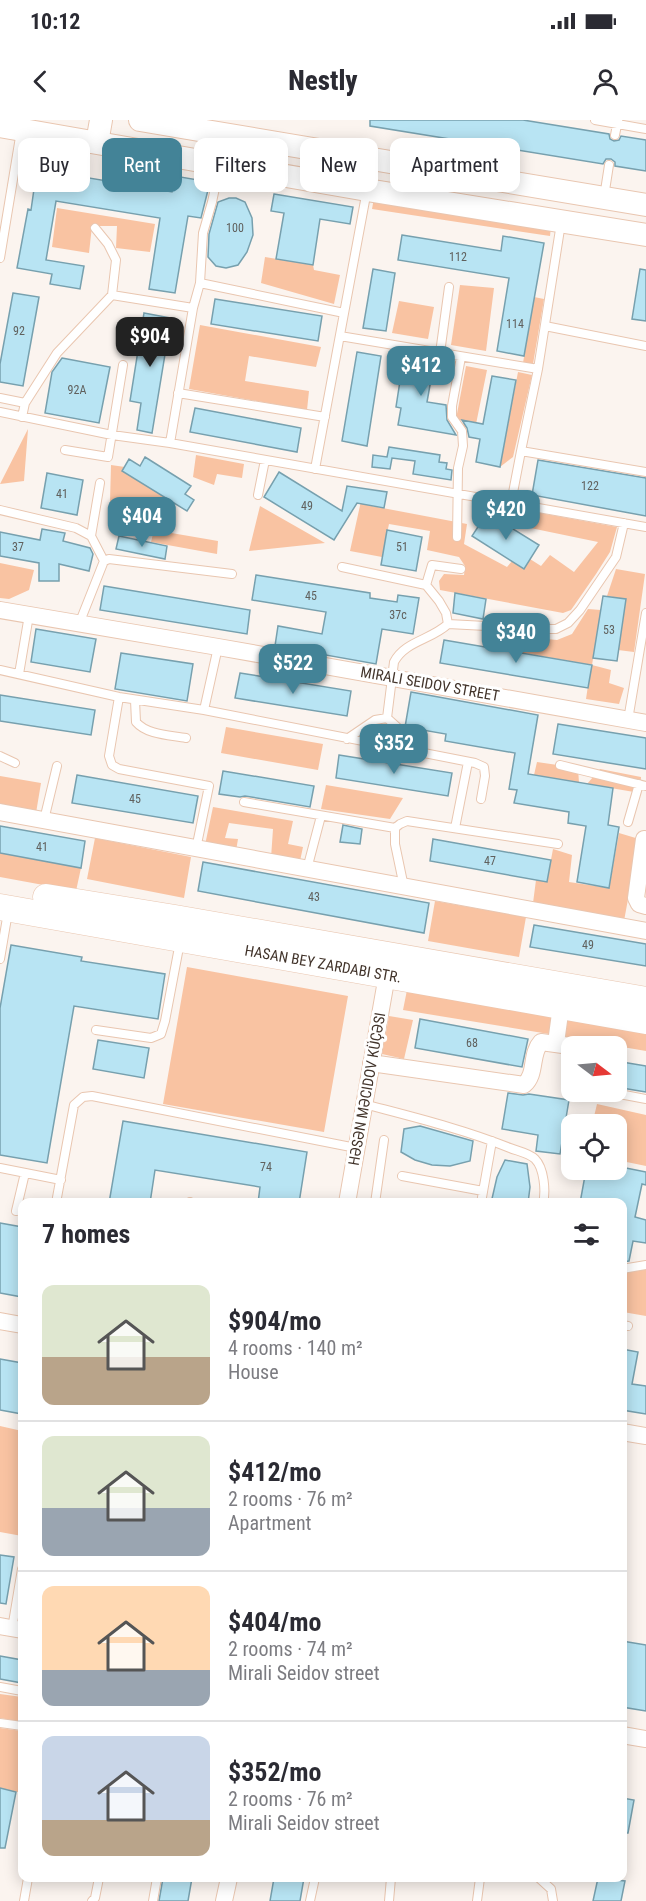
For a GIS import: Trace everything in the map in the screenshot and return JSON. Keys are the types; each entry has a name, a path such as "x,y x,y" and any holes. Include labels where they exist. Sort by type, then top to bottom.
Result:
{"main road":[{"path":"97,143 101,120"},
{"path":"140,120 222,126 646,205"},
{"path":"10,128 194,160"},
{"path":"378,192 646,235"},
{"name":"HASAN BEY ZARDABI STR.","path":"3,901 181,939 646,1021"},
{"name":"HASAN BEY ZARDABI STR.","path":"3,901 175,918 646,1000"}],"street":[{"name":"MIRALI SEIDOV STREET","path":"0,610 646,723"},
{"path":"0,812 646,931"},
{"path":"644,839 636,898 639,904 646,906"},
{"name":"HƏSƏN MƏCIDOV KÜÇƏSI","path":"348,1198 387,975"},
{"path":"556,1043 561,1006"},
{"path":"371,1063 524,1085 529,1081 537,1047 541,1042 561,1044"},
{"path":"0,1321 18,1324"},
{"path":"627,1433 646,1436"},
{"path":"627,1736 646,1739"},
{"path":"224,1901 228,1882"}],"lane":[{"path":"595,120 618,122 646,129"},
{"path":"615,135 618,122"},
{"path":"0,258 10,128"},
{"path":"604,197 609,165"},
{"path":"170,443 193,308 200,283 203,233 214,192"},
{"path":"315,469 367,192"},
{"path":"511,503 538,369 561,221"},
{"path":"22,417 25,403 57,352 112,295 116,260 108,244 95,228"},
{"path":"200,283 344,313"},
{"path":"440,353 449,287"},
{"path":"112,295 193,308"},
{"path":"545,326 646,346"},
{"path":"340,336 538,369"},
{"path":"457,537 458,468 463,446 462,431 452,417 452,406 461,357"},
{"path":"65,450 108,457 123,365"},
{"path":"178,393 325,417"},
{"path":"0,398 25,403"},
{"path":"0,412 112,435 170,443 646,527"},
{"path":"521,451 646,472"},
{"path":"258,495 265,460"},
{"path":"79,624 104,561 91,536 100,483"},
{"path":"0,510 67,526 91,536"},
{"path":"387,718 394,662 404,649 442,630 448,624 556,629 568,623 580,610 616,557 624,523"},
{"path":"104,561 110,559 232,574"},
{"path":"426,585 432,565 461,569"},
{"path":"342,567 426,585 446,613 448,624"},
{"path":"628,720 646,614"},
{"path":"19,674 29,615"},
{"path":"204,710 218,647"},
{"path":"0,670 119,697 204,710 468,762 484,767 485,776 481,799"},
{"path":"119,697 109,756 112,765 118,770 208,786 196,849"},
{"path":"135,700 136,722 140,727 147,731 186,738"},
{"path":"347,739 375,720 387,718"},
{"path":"387,718 397,727 414,751"},
{"path":"0,756 15,763"},
{"path":"454,828 468,762"},
{"path":"560,765 643,785 628,822"},
{"path":"44,820 57,766"},
{"path":"244,802 395,828 407,821 558,844"},
{"path":"307,869 321,816"},
{"path":"395,828 395,844 404,887"},
{"path":"0,959 3,901"},
{"path":"96,1030 151,1038 161,1034 181,939"},
{"path":"57,1198 74,1105 83,1097 92,1096 357,1148"},
{"path":"627,1096 646,1100"},
{"path":"364,1104 436,1123 492,1141 534,1158 541,1169 544,1198"},
{"path":"376,1198 384,1140"},
{"path":"482,1198 492,1141"},
{"path":"0,1168 61,1180"},
{"path":"19,1198 25,1173"},
{"path":"402,1176 483,1191"},
{"path":"16,1211 18,1203"},
{"path":"627,1268 646,1265"},
{"path":"12,1628 18,1593"},
{"path":"0,1687 18,1690"},
{"path":"0,1723 18,1725"},
{"path":"24,1901 27,1882"},
{"path":"92,1901 95,1898 98,1882"},
{"path":"153,1901 157,1882"},
{"path":"310,1901 314,1882"},
{"path":"389,1901 391,1882"},
{"path":"477,1901 479,1882"},
{"path":"543,1882 551,1889 553,1901"}],"shaded area":[{"path":"374,198 551,227 550,236 372,209"},
{"path":"57,208 155,224 150,252 116,248 117,226 92,226 89,253 52,247"},
{"path":"265,257 313,265 314,270 340,275 334,304 261,283"},
{"path":"460,285 494,288 486,351 451,345"},
{"path":"534,297 544,299 533,364 523,363"},
{"path":"399,301 434,307 428,339 392,333"},
{"path":"200,325 321,347 316,367 249,356 245,381 309,391 307,410 189,389"},
{"path":"466,366 487,370 475,429 463,427 464,421 456,419"},
{"path":"518,372 532,375 513,457 500,467"},
{"path":"28,429 24,481 0,484"},
{"path":"196,455 244,464 242,478 217,474 214,485 193,477"},
{"path":"111,465 125,467 123,471 163,496 153,516 110,502"},
{"path":"361,501 372,506 467,524 464,544 507,567 512,561 524,568 530,559 541,566 550,555 574,572 598,542 516,525 490,510 491,504 617,527 610,552 571,610 563,613 440,590 439,581 444,574 464,575 465,566 459,557 427,550 430,531 389,524 382,557 350,551"},
{"path":"260,506 325,543 249,551"},
{"path":"154,530 218,541 217,554 151,542"},
{"path":"0,563 34,570 29,590 9,599 0,598"},
{"path":"616,569 645,574 634,652 618,650 626,599 607,596"},
{"path":"588,609 601,610 592,665 611,670 609,683 624,688 619,704 586,699 591,665 506,650 506,635 557,640 572,634"},
{"path":"226,727 323,744 318,770 221,753"},
{"path":"537,762 578,768 579,783 534,775"},
{"path":"600,769 641,777 640,793 587,784"},
{"path":"0,776 41,783 36,813 0,806"},
{"path":"326,785 403,798 390,819 321,809"},
{"path":"213,807 293,821 288,844 303,847 300,861 271,858 273,829 229,823 225,838 238,839 236,851 205,845"},
{"path":"619,833 639,839 624,921 533,903 536,880 547,881 553,849 572,855 569,882 609,888"},
{"path":"95,838 191,857 184,898 87,879"},
{"path":"0,853 81,868 76,891 0,877"},
{"path":"435,901 526,917 519,957 428,941"},
{"path":"187,967 348,996 324,1132 163,1104"},
{"path":"407,990 552,1015 549,1034 403,1010"},
{"path":"567,1014 646,1028 646,1051 627,1048 627,1036 564,1036"},
{"path":"389,1016 413,1020 404,1059 382,1054"},
{"path":"597,1104 646,1115 646,1166 627,1162 627,1114 595,1114"},
{"path":"646,1265 646,1316 627,1313 627,1272"},
{"path":"0,1426 18,1430 18,1535 0,1532"},
{"path":"0,1694 18,1696 18,1721 0,1718"},
{"path":"0,1728 18,1730 18,1792 0,1788"}],"building":[{"path":"370,120 523,120 609,134 610,139 614,141 619,140 621,136 646,140 646,171 615,166 615,162 611,159 606,159 603,164 520,150 520,138 444,138 370,126"},
{"path":"182,177 194,179 194,192 208,192 201,218 188,216 175,293 149,289 160,218 56,201 46,260 84,266 80,289 50,284 52,274 17,268 28,209 31,210 34,192 90,192 90,178 102,180 102,192 182,192"},
{"path":"274,194 353,207 350,224 320,219 313,265 276,259 284,213 271,211"},
{"path":"229,198 245,202 252,218 253,235 247,252 238,265 226,268 216,266 208,257 209,234 218,202"},
{"path":"402,235 501,251 503,236 544,243 524,356 497,351 509,278 398,260"},
{"path":"373,269 395,273 386,331 363,328"},
{"path":"640,269 646,270 646,321 632,319"},
{"path":"13,293 39,297 23,386 0,382 0,364"},
{"path":"215,299 322,316 318,341 211,324"},
{"path":"144,313 171,318 152,433 137,430 141,403 130,401"},
{"path":"357,352 381,356 367,446 342,441"},
{"path":"404,355 443,362 441,376 432,374 427,402 446,405 447,420 456,435 398,425 401,408 396,407"},
{"path":"62,358 110,367 99,423 45,413 52,372"},
{"path":"492,376 516,380 500,467 476,462 480,439 469,437 462,420 483,424"},
{"path":"195,408 301,428 297,452 190,432"},
{"path":"389,447 440,455 439,462 447,463 446,469 452,470 451,480 413,474 415,461 392,458 390,469 372,467 373,455 387,457"},
{"path":"145,457 191,486 185,494 194,500 187,511 122,471 129,459 140,466"},
{"path":"538,460 646,478 646,516 532,495"},
{"path":"279,472 342,511 347,486 387,492 384,508 357,503 334,540 264,497"},
{"path":"47,473 83,480 77,515 41,508"},
{"path":"487,513 539,545 524,569 472,536"},
{"path":"42,529 65,533 63,541 90,548 93,554 89,571 59,564 59,581 39,581 39,563 0,556 0,532 40,540"},
{"path":"387,530 422,537 416,571 381,565"},
{"path":"119,536 167,546 165,559 116,549"},
{"path":"256,575 370,593 370,598 397,602 398,595 419,598 413,634 382,629 376,664 275,646 278,626 322,634 326,612 252,600"},
{"path":"104,586 250,610 247,634 100,610"},
{"path":"455,593 486,599 483,619 453,613"},
{"path":"603,596 626,599 617,661 593,658"},
{"path":"36,629 96,639 90,672 31,662"},
{"path":"444,640 592,665 588,688 440,663"},
{"path":"121,653 193,664 187,701 115,689"},
{"path":"240,673 351,691 347,716 235,698"},
{"path":"411,692 538,715 528,774 613,788 608,825 619,827 609,888 577,882 586,826 568,823 569,812 514,803 517,790 509,789 515,753 445,741 446,734 405,727"},
{"path":"0,695 95,710 91,735 0,721"},
{"path":"558,724 646,738 646,769 553,754"},
{"path":"339,755 452,773 448,796 336,778"},
{"path":"223,771 314,786 310,807 219,794"},
{"path":"77,775 198,796 193,823 72,803"},
{"path":"343,825 362,829 360,844 340,842"},
{"path":"0,826 85,841 81,868 0,853"},
{"path":"433,839 551,860 547,882 430,861"},
{"path":"203,862 429,903 424,933 198,891"},
{"path":"534,925 646,944 646,966 530,947"},
{"path":"11,945 82,957 81,961 165,974 158,1019 74,1006 47,1163 0,1155 0,1008"},
{"path":"420,1019 528,1039 522,1067 415,1048"},
{"path":"98,1040 149,1048 144,1078 93,1069"},
{"path":"627,1063 646,1066 646,1092 627,1089"},
{"path":"508,1093 529,1094 569,1102 567,1114 561,1114 560,1154 536,1151 538,1135 502,1129"},
{"path":"123,1121 307,1152 300,1198 259,1198 260,1187 155,1170 151,1198 110,1198"},
{"path":"420,1126 473,1141 470,1161 450,1166 432,1165 415,1160 401,1152 404,1129"},
{"path":"505,1160 527,1164 530,1187 529,1198 492,1198 497,1177"},
{"path":"627,1168 646,1172 646,1185 642,1184 635,1217 646,1220 646,1243 633,1241 629,1261 627,1261 627,1198 581,1198 584,1180 627,1180"},
{"path":"0,1223 18,1226 18,1296 0,1293"},
{"path":"627,1350 638,1352 632,1384 646,1386 646,1414 627,1411"},
{"path":"0,1359 18,1362 18,1413 0,1410"},
{"path":"0,1555 14,1557 6,1604 0,1603"},
{"path":"627,1642 646,1645 646,1711 627,1708"},
{"path":"0,1656 18,1659 18,1682 0,1679"},
{"path":"0,1788 16,1792 5,1848 0,1848"},
{"path":"627,1799 634,1800 627,1833"},
{"path":"162,1882 191,1882 188,1901 159,1901"},
{"path":"273,1882 303,1882 300,1901 270,1901"},
{"path":"597,1882 625,1882 621,1901 593,1901"}]}
